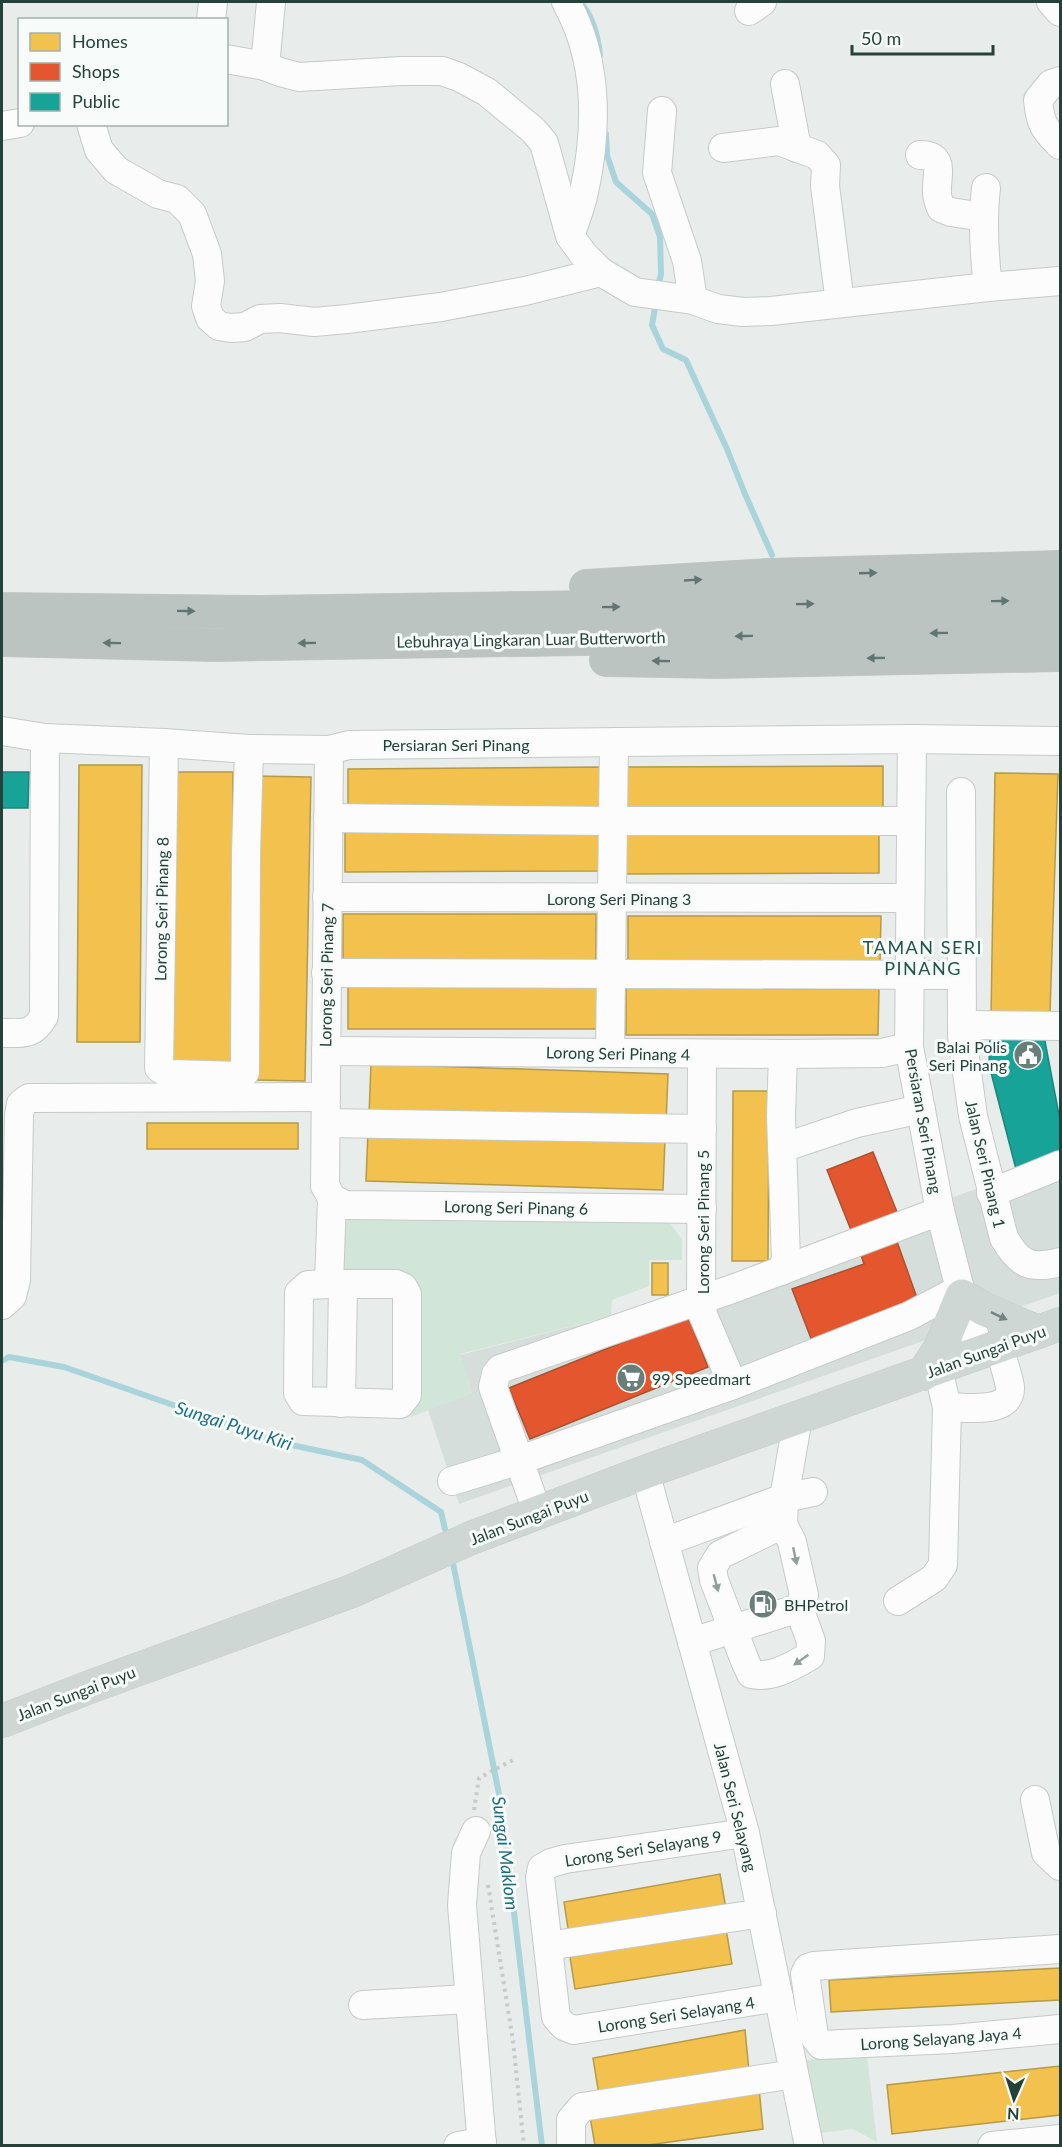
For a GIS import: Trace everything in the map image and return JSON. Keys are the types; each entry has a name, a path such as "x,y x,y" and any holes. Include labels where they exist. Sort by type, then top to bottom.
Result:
{"highway":[{"path":"364,626 458,594 768,575 1060,567"},
{"name":"Lebuhraya Lingkaran Luar Butterworth","path":"2,640 215,645 364,626 1060,600"},
{"name":"Lebuhraya Lingkaran Luar Butterworth","path":"2,609 260,612 364,626 1060,631"},
{"path":"364,626 483,658 719,662 1060,655"}],"main road":[{"path":"930,1372 961,1293 984,1309 1049,1328"},
{"name":"Jalan Sungai Puyu","path":"2,1721 351,1591 471,1538 645,1472 1049,1328"}],"street":[{"path":"211,18 213,2"},
{"path":"266,66 271,2"},
{"path":"566,2 577,21 592,78 593,137 584,193 570,236"},
{"path":"1051,2 1060,12"},
{"path":"228,59 266,66 299,77 442,71 487,92 533,130 544,143 570,236 583,254 601,272 635,292 687,299 718,309 743,312 1060,281"},
{"path":"1060,81 1051,84 1038,100 1040,117 1046,131 1060,145"},
{"path":"785,84 797,148"},
{"path":"662,111 657,174 687,261 687,299"},
{"path":"2,126 18,123"},
{"path":"92,126 99,150 116,170 158,194 177,199 192,214 207,254 210,281 206,306 210,318 219,326 245,327 260,319 280,318 314,322 347,320 441,307 525,291 601,272"},
{"path":"723,147 779,141 817,155 826,165 825,186 840,303"},
{"path":"920,155 935,159 939,164 937,196 941,208 951,212 983,217"},
{"path":"986,188 983,217 988,287"},
{"name":"Persiaran Seri Pinang","path":"2,731 45,738 249,749 329,750 349,745 912,739 1060,741"},
{"path":"2,1033 24,1034 37,1028 44,1016 45,738"},
{"name":"Persiaran Seri Pinang","path":"912,739 909,1047 940,1211 961,1293 1010,1389 1008,1398 996,1407 946,1407"},
{"path":"610,1053 614,742"},
{"name":"Lorong Seri Pinang 8","path":"164,743 159,1068 164,1072 241,1076 245,1072 249,749"},
{"name":"Lorong Seri Pinang 7","path":"329,750 325,1186 332,1198 341,1403"},
{"name":"Jalan Seri Pinang 1","path":"962,792 962,1025 973,1116 1004,1238 1013,1253 1023,1263 1049,1265"},
{"path":"328,818 911,821"},
{"name":"Lorong Seri Pinang 3","path":"327,897 910,898"},
{"path":"326,973 961,975"},
{"path":"962,1025 1060,1026"},
{"name":"Lorong Seri Pinang 4","path":"326,1051 783,1054 882,1053 909,1047"},
{"name":"Lorong Seri Pinang 5","path":"702,1054 701,1298 703,1315 733,1385"},
{"path":"781,1271 786,1260 782,1148 783,1054"},
{"path":"2,1305 12,1296 16,1280 10,1193 21,1104 29,1098 702,1129"},
{"path":"782,1148 858,1123 921,1109"},
{"path":"991,1193 1060,1165"},
{"name":"Lorong Seri Pinang 6","path":"332,1198 345,1205 702,1209"},
{"path":"538,1514 493,1387 496,1374 500,1370 781,1271 940,1211"},
{"path":"336,1284 396,1284 403,1287 407,1294 407,1395 400,1404 303,1401 298,1393 299,1293 308,1286 336,1284"},
{"path":"452,1481 520,1460 733,1385 909,1316 961,1293"},
{"path":"898,1601 934,1578 943,1565 946,1407 930,1372"},
{"path":"798,1418 784,1511 804,1595 800,1608 811,1641 810,1656 795,1665 763,1677 752,1674 732,1629 714,1581 712,1568 720,1555 784,1511 813,1492"},
{"name":"Jalan Seri Selayang","path":"645,1472 745,1833 809,2145"},
{"path":"664,1542 784,1511"},
{"path":"692,1642 800,1608"},
{"path":"1035,1800 1046,1853 1060,1866"},
{"path":"474,2144 469,1999 462,1905 466,1853 476,1831"},
{"name":"Lorong Seri Selayang 9","path":"548,1946 540,1877 542,1868 565,1859 745,1833"},
{"path":"548,1946 762,1913"},
{"name":"Lorong Seri Selayang 4","path":"548,1946 556,2017 564,2026 574,2030 779,1997"},
{"name":"Lorong Selayang Jaya 4","path":"1060,1949 814,1966 808,1968 805,1974 814,2036 821,2045 953,2039 1060,2029"},
{"path":"363,2005 469,1999"},
{"path":"571,2145 571,2120 582,2107 795,2074"},
{"path":"992,2145 1060,2139"}],"path":[{"path":"476,1831 474,1811 479,1778 513,1760"},
{"path":"487,1878 513,2041 524,2145"}],"shaded area":[{"path":"1060,1160 1060,1293 459,1504 428,1410 472,1393 460,1355 632,1311 682,1291"}],"green space":[{"path":"342,1220 669,1222 682,1239 682,1260 649,1260 649,1286 612,1300 611,1316 460,1354 472,1393 411,1417 412,1277 342,1277"},
{"path":"867,2055 877,2142 853,2129 820,2133 806,2060"}],"building: Homes":[{"path":"79,765 142,765 140,1042 77,1042"},
{"path":"883,766 883,808 626,809 626,767"},
{"path":"604,767 605,807 348,809 348,769"},
{"path":"174,772 233,772 232,1064 173,1064"},
{"path":"995,773 1058,774 1050,1012 991,1017"},
{"path":"254,776 311,777 305,1081 248,1080"},
{"path":"602,829 602,871 345,872 345,830"},
{"path":"879,831 879,873 622,874 622,832"},
{"path":"343,914 596,914 596,961 343,960"},
{"path":"628,916 881,916 880,963 628,963"},
{"path":"348,982 601,982 601,1029 348,1029"},
{"path":"626,988 879,989 878,1035 626,1035"},
{"path":"371,1064 668,1074 666,1124 369,1115"},
{"path":"733,1091 769,1091 768,1261 732,1261"},
{"path":"147,1123 298,1123 298,1149 147,1149"},
{"path":"368,1131 665,1140 663,1190 366,1181"},
{"path":"652,1263 668,1263 668,1295 652,1295"},
{"path":"720,1874 726,1909 569,1935 564,1902"},
{"path":"726,1929 732,1964 575,1989 570,1957"},
{"path":"1060,1968 1060,2000 831,2012 829,1980"},
{"path":"745,2030 749,2071 599,2095 593,2058"},
{"path":"1060,2066 1060,2115 892,2134 887,2085"},
{"path":"759,2088 763,2129 641,2146 595,2146 590,2116"}],"building: Shops":[{"path":"873,1152 899,1217 853,1235 827,1170"},
{"path":"895,1236 916,1295 898,1315 812,1341 792,1289 864,1264 859,1249"},
{"path":"688,1316 708,1367 530,1439 509,1388"}],"building: Public":[{"path":"2,772 29,772 28,808 2,808"},
{"path":"990,1036 1044,1036 1060,1120 1060,1158 1017,1173 989,1065"}],"waterway":[{"path":"580,2 594,27 600,55"},
{"path":"606,134 607,155 616,182 652,214 660,237 661,274 658,287"},
{"path":"656,303 652,325 663,349 686,360 772,555"},
{"name":"Sungai Puyu Kiri","path":"2,1361 9,1357 64,1367 282,1443 362,1460 441,1512 445,1529"},
{"name":"Sungai Maklom","path":"453,1563 501,1804 542,2146"}],"place":[{"name":"Balai Polis Seri Pinang","path":"1028,1055"},
{"name":"99 Speedmart","path":"631,1378"},
{"name":"BHPetrol","path":"763,1604"}],"district":[{"name":"TAMAN SERI PINANG","path":"923,957"}]}
